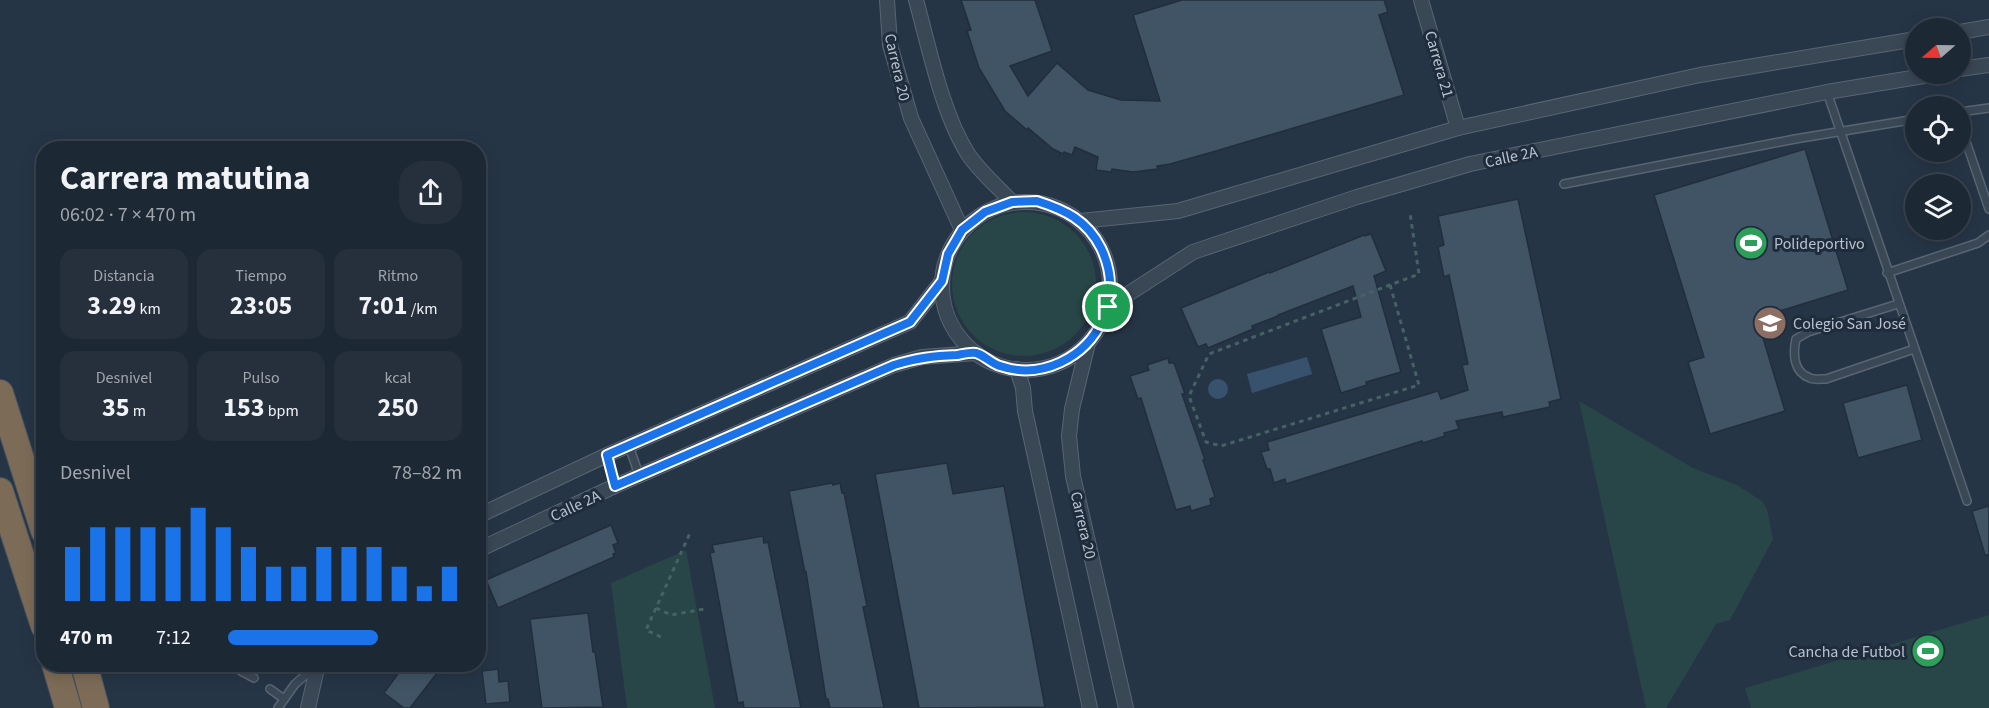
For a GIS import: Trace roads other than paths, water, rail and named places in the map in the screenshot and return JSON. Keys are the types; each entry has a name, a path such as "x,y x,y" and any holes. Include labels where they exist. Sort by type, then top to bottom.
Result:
{"highway":[{"path":"0,393 36,506"},
{"path":"0,491 36,601"},
{"path":"57,672 68,708"},
{"path":"86,672 96,708"}],"street":[{"name":"Carrera 20","path":"887,0 890,45 911,118 962,230"},
{"name":"Carrera 20","path":"916,0 948,110 960,139 982,171 1012,202"},
{"name":"Carrera 21","path":"1421,0 1458,128"},
{"path":"1971,30 1989,27"},
{"path":"1081,221 1178,211 1458,128 1700,75 1905,41"},
{"path":"1971,68 1987,66"},
{"name":"Calle 2A","path":"1108,307 1192,252 1357,197 1470,164 1827,92 1905,79"},
{"path":"1037,201 1060,208 1081,221 1096,239 1107,260 1110,284 1108,307 1097,332 1078,353 1054,366 1027,370 1000,366 976,353 956,333 945,308 942,281 948,254 962,230 985,212 1012,202 1037,201"},
{"name":"Calle 2A","path":"486,512 607,455 910,322 942,281"},
{"name":"Carrera 20","path":"1088,342 1072,409 1069,436 1072,476 1126,708"},
{"name":"Calle 2A","path":"486,546 615,486 894,365 922,357 976,353"},
{"name":"Carrera 20","path":"1017,369 1023,388 1025,411 1090,708"},
{"path":"308,708 316,672"}],"lane":[{"path":"1827,92 1887,273 1967,501"},
{"path":"1971,110 1989,108"},
{"path":"1564,184 1668,162 1905,121"},
{"path":"1971,156 1989,209"},
{"path":"1887,273 1978,243 1989,235"},
{"path":"1898,304 1808,332 1796,339 1793,353 1798,369 1811,379 1826,379 1914,349"},
{"path":"629,446 639,476"},
{"path":"607,455 615,486"},
{"path":"244,672 254,678"},
{"path":"278,708 295,684 310,672"},
{"path":"270,689 284,699"}],"water":[{"path":"1307,357 1312,374 1252,393 1247,374"},
{"path":"1214,379 1222,379 1228,385 1228,393 1222,399 1214,399 1208,393 1208,385"}],"place":[{"name":"Polideportivo","path":"1751,243"},
{"name":"Colegio San José","path":"1770,323"},
{"name":"Cancha de Futbol","path":"1928,651"}]}
